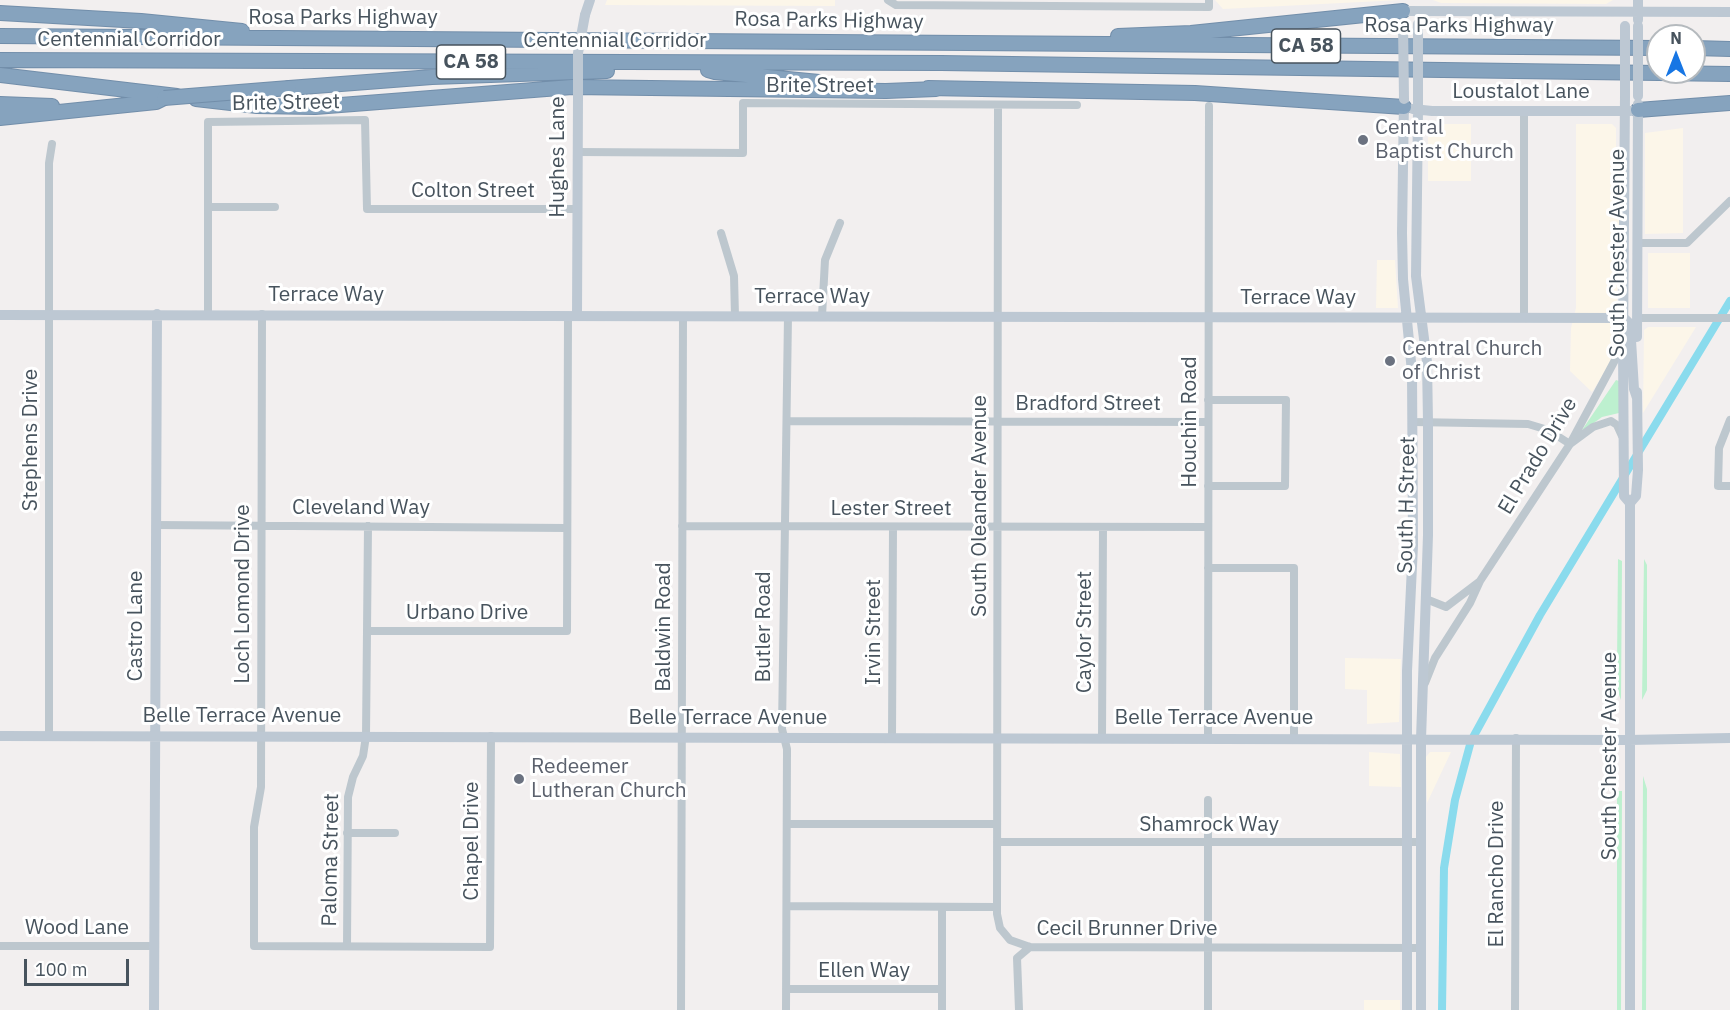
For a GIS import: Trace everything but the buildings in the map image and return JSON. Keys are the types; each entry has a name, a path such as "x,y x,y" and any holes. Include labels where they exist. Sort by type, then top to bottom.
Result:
{"highway":[{"path":"954,43 1191,33 1403,12"},
{"path":"0,13 173,24 312,40"},
{"name":"Rosa Parks Highway","path":"0,36 1646,48"},
{"path":"1706,48 1730,49"},
{"name":"Centennial Corridor","path":"0,60 941,63"},
{"path":"0,118 164,98 467,75 941,63"},
{"name":"Rosa Parks Highway","path":"941,63 1730,74"},
{"path":"708,70 787,79 936,89 1195,93 1408,106"},
{"path":"0,75 265,107 327,107 572,87 886,91 936,89"},
{"path":"1634,106 1730,103"},
{"path":"0,104 99,105"}],"street":[{"name":"Hughes Lane","path":"567,631 566,528 578,209 578,53 590,0"},
{"path":"888,0 896,5 1209,4"},
{"name":"South Chester Avenue","path":"1625,0 1624,96 1634,106 1638,243 1638,447 1636,496 1630,503"},
{"name":"South Chester Avenue","path":"1629,1010 1630,503 1624,495 1623,346 1625,176 1634,106 1638,0"},
{"path":"1403,12 1418,6 1625,13 1730,12"},
{"name":"South H Street","path":"1407,1010 1407,738 1413,545 1413,422 1412,372 1402,233 1408,106 1418,6"},
{"name":"South H Street","path":"1403,12 1416,276 1427,362 1426,599 1421,739 1421,1010"},
{"name":"Brite Street","path":"578,152 743,153 743,103 1077,105"},
{"name":"South Oleander Avenue","path":"997,907 998,105"},
{"name":"Houchin Road","path":"1208,738 1209,106"},
{"name":"Loustalot Lane","path":"1408,106 1524,112 1634,106"},
{"path":"1524,112 1524,318"},
{"name":"Brite Street","path":"208,207 208,122 365,120 367,209"},
{"name":"Stephens Drive","path":"49,736 49,163 52,144"},
{"path":"1625,176 1629,188 1630,224 1638,243 1687,243 1730,201"},
{"path":"208,314 208,207 275,207"},
{"name":"Colton Street","path":"367,209 578,209"},
{"path":"822,316 825,260 840,223"},
{"path":"720,233 734,276 735,316"},
{"path":"1625,245 1629,253 1631,304 1638,318 1729,318"},
{"name":"Castro Lane","path":"154,1010 157,314"},
{"name":"Loch Lomond Drive","path":"262,314 261,788 254,827 254,946 347,946"},
{"name":"Terrace Way","path":"0,315 1624,318"},
{"name":"Baldwin Road","path":"681,1010 683,316"},
{"name":"Butler Road","path":"786,1010 786,739 782,729 783,536 788,421 788,316"},
{"path":"1624,318 1629,322 1631,332 1633,380 1637,398"},
{"name":"El Prado Drive","path":"1422,692 1435,658 1470,603 1480,582 1570,444 1623,346"},
{"path":"1208,400 1286,400 1286,411 1285,486 1208,486"},
{"path":"1730,420 1719,448 1718,486 1730,486"},
{"name":"Bradford Street","path":"788,421 1208,422"},
{"path":"1413,422 1528,424 1548,430 1570,444 1593,427 1611,421 1617,425 1622,434 1624,448"},
{"name":"Cleveland Way","path":"156,525 566,528"},
{"name":"Paloma Street","path":"347,946 349,787 363,756 366,736 368,526"},
{"name":"Lester Street","path":"682,526 1208,527"},
{"name":"Irvin Street","path":"892,737 893,526"},
{"name":"Caylor Street","path":"1102,737 1103,527"},
{"path":"1208,568 1294,568 1294,738"},
{"name":"El Prado Drive","path":"1426,599 1446,607 1480,582"},
{"name":"Urbano Drive","path":"367,631 567,631"},
{"name":"Belle Terrace Avenue","path":"0,736 1629,740 1730,738"},
{"name":"Chapel Drive","path":"347,946 490,946 491,736"},
{"name":"El Rancho Drive","path":"1515,1010 1516,738"},
{"path":"1208,800 1208,1010"},
{"path":"787,824 997,824"},
{"path":"347,833 395,833"},
{"name":"Shamrock Way","path":"997,842 1421,842"},
{"path":"787,906 997,907"},
{"path":"942,907 942,1010"},
{"name":"Cecil Brunner Drive","path":"997,907 998,920 1004,935 1017,944 1030,947 1422,948"},
{"name":"Wood Lane","path":"0,946 155,946"},
{"path":"1019,1010 1017,958 1030,947"},
{"name":"Ellen Way","path":"786,989 942,990"}],"shaded area":[{"path":"607,0 835,0 835,6 605,5"},
{"path":"1215,0 1401,0 1223,9"},
{"path":"1433,0 1613,0 1606,4 1441,3"},
{"path":"1432,124 1471,124 1471,181 1428,181 1428,129"},
{"path":"1576,124 1612,124 1616,128 1616,182 1620,182 1614,350 1609,365 1592,392 1570,371 1571,328 1576,308"},
{"path":"1683,128 1683,233 1645,234 1645,133"},
{"path":"1648,253 1690,253 1690,308 1648,308"},
{"path":"1377,260 1395,260 1398,308 1376,308"},
{"path":"1648,327 1696,327 1643,413 1644,330"},
{"path":"1345,658 1401,659 1399,722 1367,724 1367,690 1345,689"},
{"path":"1369,752 1400,754 1401,787 1369,786"},
{"path":"1430,752 1451,752 1427,803 1426,757"},
{"path":"1364,1000 1400,1000 1400,1010 1364,1010"}],"green space":[{"path":"1616,380 1619,381 1619,413 1602,417 1580,433"},
{"path":"1618,559 1622,561 1621,700 1618,692 1617,665"},
{"path":"1644,559 1647,565 1647,690 1642,700"},
{"path":"1643,776 1647,789 1646,1010 1642,1010"},
{"path":"1617,791 1622,791 1621,1010 1617,1010"}],"waterway":[{"path":"1442,1010 1444,868 1455,800 1471,741 1540,615 1730,301"}],"place":[{"name":"Central Baptist Church","path":"1363,140"},
{"name":"Central Church of Christ","path":"1390,361"},
{"name":"Redeemer Lutheran Church","path":"519,779"}]}
